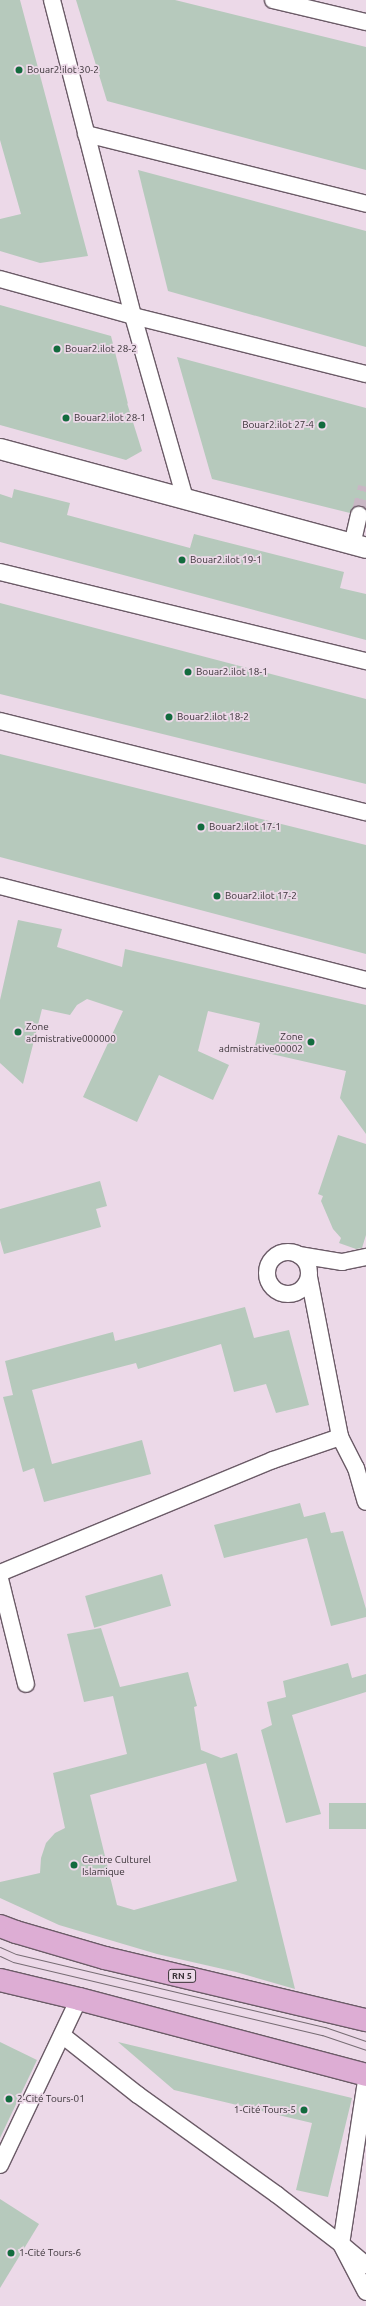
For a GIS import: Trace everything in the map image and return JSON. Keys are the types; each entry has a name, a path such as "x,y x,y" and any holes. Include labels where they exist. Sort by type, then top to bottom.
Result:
{"main road":[{"name":"RN 5","path":"0,1926 105,1958 366,2020"},
{"path":"0,1980 79,1999 366,2075"}],"street":[{"path":"52,0 133,316 185,499"},
{"path":"273,0 366,22"},
{"path":"86,134 366,204"},
{"path":"0,279 133,316 366,374"},
{"path":"0,449 359,546 359,515"},
{"path":"0,572 366,661"},
{"path":"0,721 366,812"},
{"path":"0,886 366,980"},
{"path":"309,1277 302,1289 289,1294 276,1289 268,1278 269,1264 279,1254 285,1252 342,1262 366,1257"},
{"path":"299,1255 308,1264 309,1277 340,1437 356,1468 366,1502"},
{"path":"0,1573 273,1460 340,1437"},
{"path":"0,1579 26,1684"},
{"path":"0,2165 79,1999"},
{"path":"62,2034 138,2095 276,2194 366,2265"},
{"path":"366,2081 341,2244 366,2292"}],"building":[{"name":"Bouar2.ilot 30-2","path":"0,0 20,0 88,256 40,263 0,251 0,219 21,214 0,140"},
{"path":"76,0 175,0 366,47 366,170 107,101"},
{"path":"138,170 366,231 366,347 168,291"},
{"path":"0,305 111,336 128,404 127,403 142,451 126,460 0,425"},
{"name":"Bouar2.ilot 27-4","path":"177,357 366,408 366,509 357,506 350,513 212,479"},
{"name":"Bouar2.ilot 19-1","path":"14,489 70,503 67,515 190,548 194,534 344,572 340,588 366,594 366,640 0,542 0,494 12,498"},
{"path":"0,603 366,699 366,784 0,694"},
{"path":"0,754 366,845 366,954 0,857"},
{"path":"18,920 62,929 57,947 122,967 125,949 366,1005 366,1134 340,1098 346,1071 254,1050 260,1023 208,1011 198,1051 229,1065 213,1100 159,1075 137,1122 83,1097 123,1011 87,999 77,1005 70,1015 42,1009 23,1084 0,1063 0,1000"},
{"path":"338,1135 366,1144 366,1235 362,1248 356,1249 339,1243 341,1238 333,1229 321,1201 323,1196 318,1194"},
{"path":"100,1181 107,1206 96,1209 101,1227 4,1254 0,1240 0,1209"},
{"path":"245,1307 254,1338 289,1330 309,1405 276,1413 266,1384 234,1392 221,1344 138,1369 136,1363 32,1390 52,1464 142,1440 151,1474 44,1502 34,1468 23,1472 3,1397 13,1395 5,1361 113,1332 115,1341"},
{"path":"300,1503 304,1517 325,1512 331,1533 343,1531 366,1609 366,1617 331,1626 307,1538 224,1558 214,1525"},
{"path":"162,1574 171,1606 94,1628 85,1596"},
{"name":"Centre Culturel Islamique","path":"101,1628 120,1687 188,1672 197,1706 194,1707 201,1750 221,1758 237,1753 295,1989 236,1972 157,1954 59,1925 0,1898 0,1882 40,1873 41,1858 46,1843 55,1833 65,1828 53,1773 127,1754 113,1696 84,1702 67,1634","holes":["206,1763 237,1881 134,1910 117,1905 90,1795"]},
{"path":"348,1663 352,1678 366,1674 366,1692 292,1715 321,1814 286,1823 261,1730 272,1725 267,1702 286,1697 283,1681"},
{"path":"329,1803 366,1803 366,1829 329,1829"},
{"name":"2-Cité Tours-01","path":"0,2042 37,2060 0,2138"},
{"name":"1-Cité Tours-5","path":"118,2042 352,2098 328,2197 296,2190 312,2123 174,2090"},
{"name":"1-Cité Tours-6","path":"0,2199 39,2224 0,2288"}],"tunnel":[{"path":"359,515 366,487"}],"tram line":[{"path":"0,1947 16,1954 325,2027 366,2041"},
{"path":"0,1956 13,1962 322,2035 366,2050"}],"place":[{"name":"Bouar2.ilot 30-2","path":"19,70"},
{"name":"Bouar2.ilot 28-2","path":"57,349"},
{"name":"Bouar2.ilot 28-1","path":"66,418"},
{"name":"Bouar2.ilot 27-4","path":"322,425"},
{"name":"Bouar2.ilot 19-1","path":"182,560"},
{"name":"Bouar2.ilot 18-1","path":"188,672"},
{"name":"Bouar2.ilot 18-2","path":"169,717"},
{"name":"Bouar2.ilot 17-1","path":"201,827"},
{"name":"Bouar2.ilot 17-2","path":"217,896"},
{"name":"Zone admistrative000000","path":"18,1032"},
{"name":"Zone admistrative00002","path":"311,1042"},
{"name":"Centre Culturel Islamique","path":"74,1865"},
{"name":"2-Cité Tours-01","path":"9,2099"},
{"name":"1-Cité Tours-5","path":"304,2110"},
{"name":"1-Cité Tours-6","path":"11,2253"}]}
